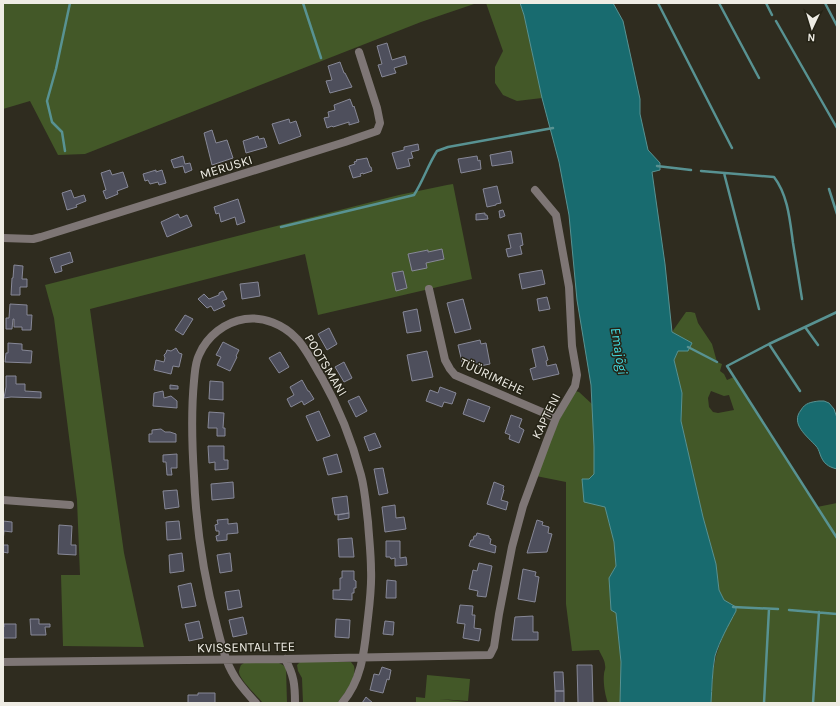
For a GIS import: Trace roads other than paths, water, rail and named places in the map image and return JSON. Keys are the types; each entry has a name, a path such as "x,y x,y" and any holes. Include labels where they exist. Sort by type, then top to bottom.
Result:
{"street":[{"name":"MERUSKI","path":"3,238 33,239 41,237 377,131 380,123 377,108 359,52"},
{"name":"KAPTENI","path":"490,655 494,647 512,547 523,506 546,440 556,418 575,386 577,375 572,346 569,286 556,215 535,190"},
{"name":"TÜÜRIMEHE","path":"429,290 445,360 455,375 556,418"},
{"name":"POOTSMANI","path":"256,703 232,674 226,659 211,604 201,550 194,489 192,451 193,391 198,358 201,351 208,341 222,327 244,319 252,318 268,320 287,329 298,339 334,399 361,475 370,542 371,572 367,631 359,675 349,694 342,703"},
{"path":"3,500 70,505"},
{"name":"KVISSENTALI TEE","path":"3,662 490,655"},
{"path":"285,659 294,678 295,703"}],"water":[{"name":"Emajõgi","path":"520,3 613,3 623,21 640,99 640,114 648,150 660,163 660,170 652,172 665,264 672,332 692,343 688,351 678,351 674,360 682,393 681,421 703,517 716,564 719,590 724,600 736,607 736,611 715,656 711,703 620,703 621,662 616,613 611,610 609,578 616,566 614,542 605,507 584,502 582,479 589,479 594,474 591,385 577,300 569,215 559,162 542,98"},
{"path":"819,401 829,403 834,409 837,418 837,469 828,466 824,462 817,448 801,430 797,420 798,415 804,406 808,403"}],"waterway":[{"path":"65,151 62,132 52,122 47,101 56,69 70,3"},
{"path":"303,3 321,58"},
{"path":"658,3 732,148"},
{"path":"719,3 759,78"},
{"path":"766,3 772,15"},
{"path":"825,3 837,26"},
{"path":"776,21 837,128"},
{"path":"281,227 414,195 437,151 448,147 553,128"},
{"path":"657,166 691,170"},
{"path":"701,171 774,177 779,184 788,208 802,299"},
{"path":"724,173 759,309"},
{"path":"829,189 837,214"},
{"path":"837,312 769,344 727,366 837,538"},
{"path":"805,327 818,345"},
{"path":"769,344 800,391"},
{"path":"688,347 717,362"},
{"path":"733,607 778,609"},
{"path":"764,703 769,609"},
{"path":"789,610 837,614"},
{"path":"813,703 819,612"}]}
